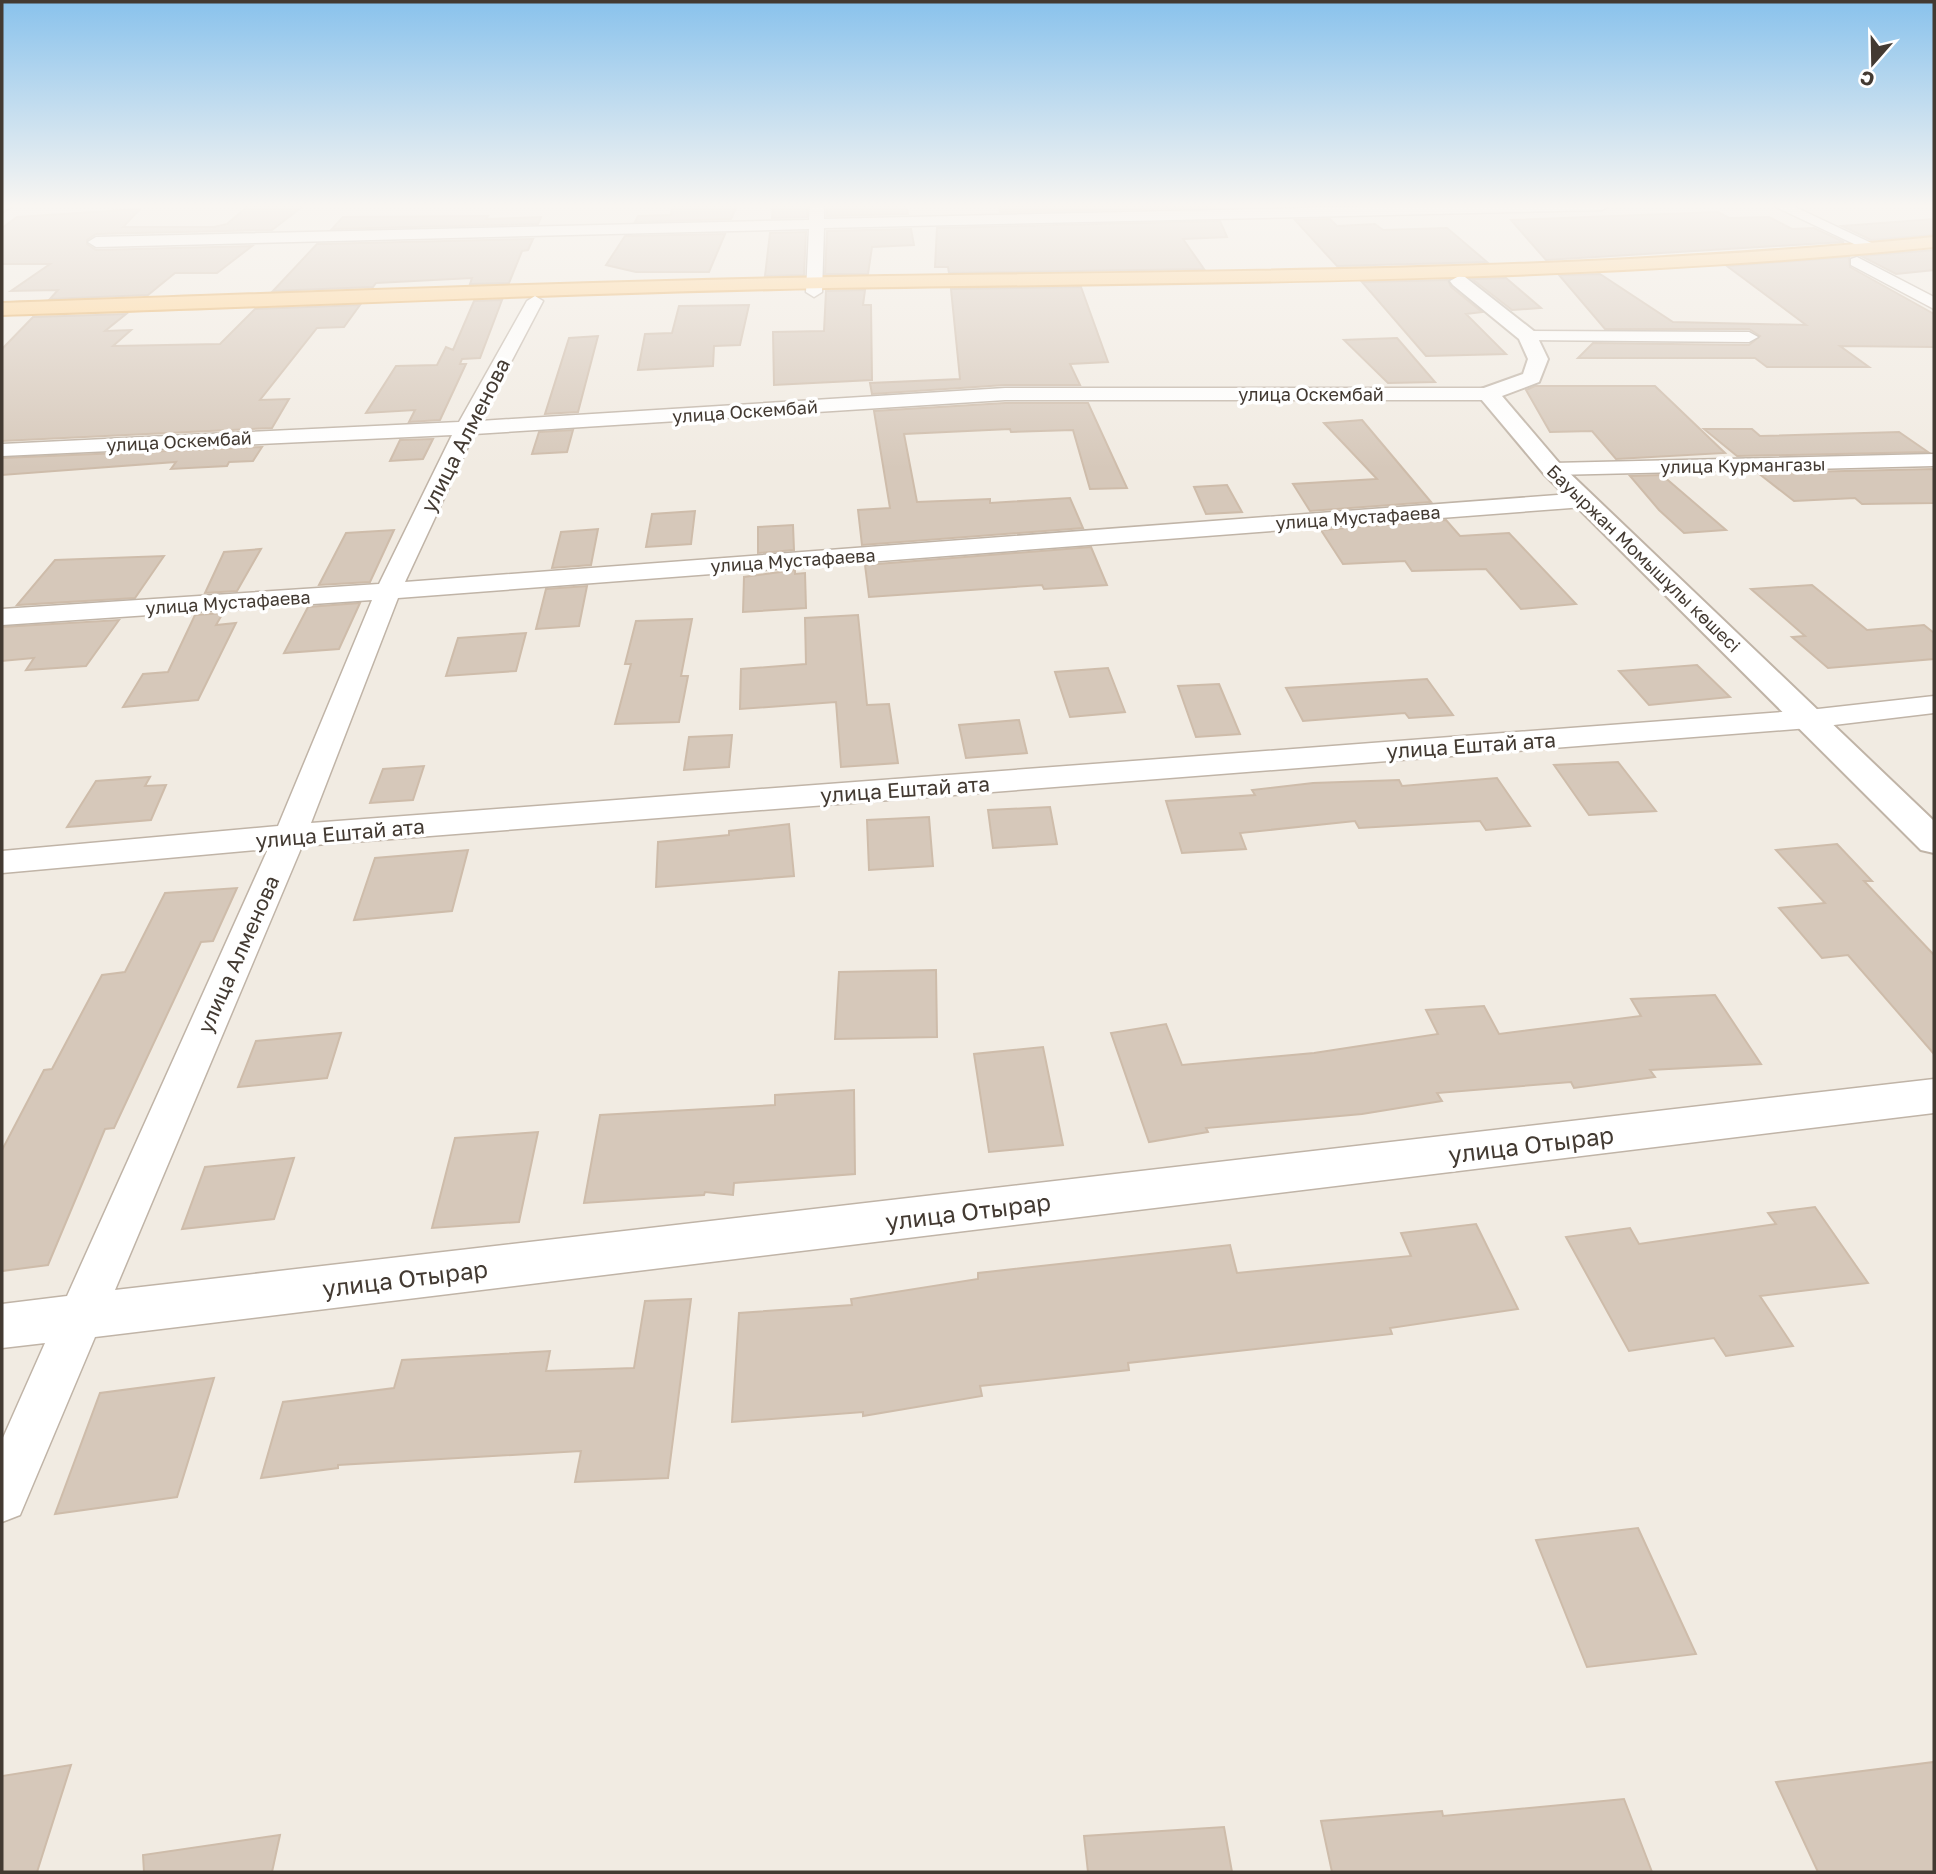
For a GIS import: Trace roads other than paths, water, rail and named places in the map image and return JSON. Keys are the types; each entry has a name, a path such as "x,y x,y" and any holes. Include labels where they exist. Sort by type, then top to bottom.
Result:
{"main road":[{"path":"2,309 575,293"},
{"path":"2,319 685,293"}],"street":[{"path":"1475,293 1528,336 1538,359 1532,378 1489,394"},
{"path":"1915,293 1934,304"},
{"name":"улица Алменова","path":"2,1497 290,836 388,591 466,428 535,301"},
{"path":"1528,336 1749,337"},
{"name":"улица Оскембай","path":"2,450 466,428 1005,394 1489,394"},
{"name":"Бауыржан Момышұлы көшесі","path":"1489,394 1552,469 1934,841"},
{"name":"улица Курмангазы","path":"1552,469 1934,460"},
{"name":"улица Мустафаева","path":"2,617 388,591 1584,500"},
{"name":"улица Ештай ата","path":"2,862 290,836 1809,719 1934,705"},
{"name":"улица Отырар","path":"2,1326 1934,1096"}]}
